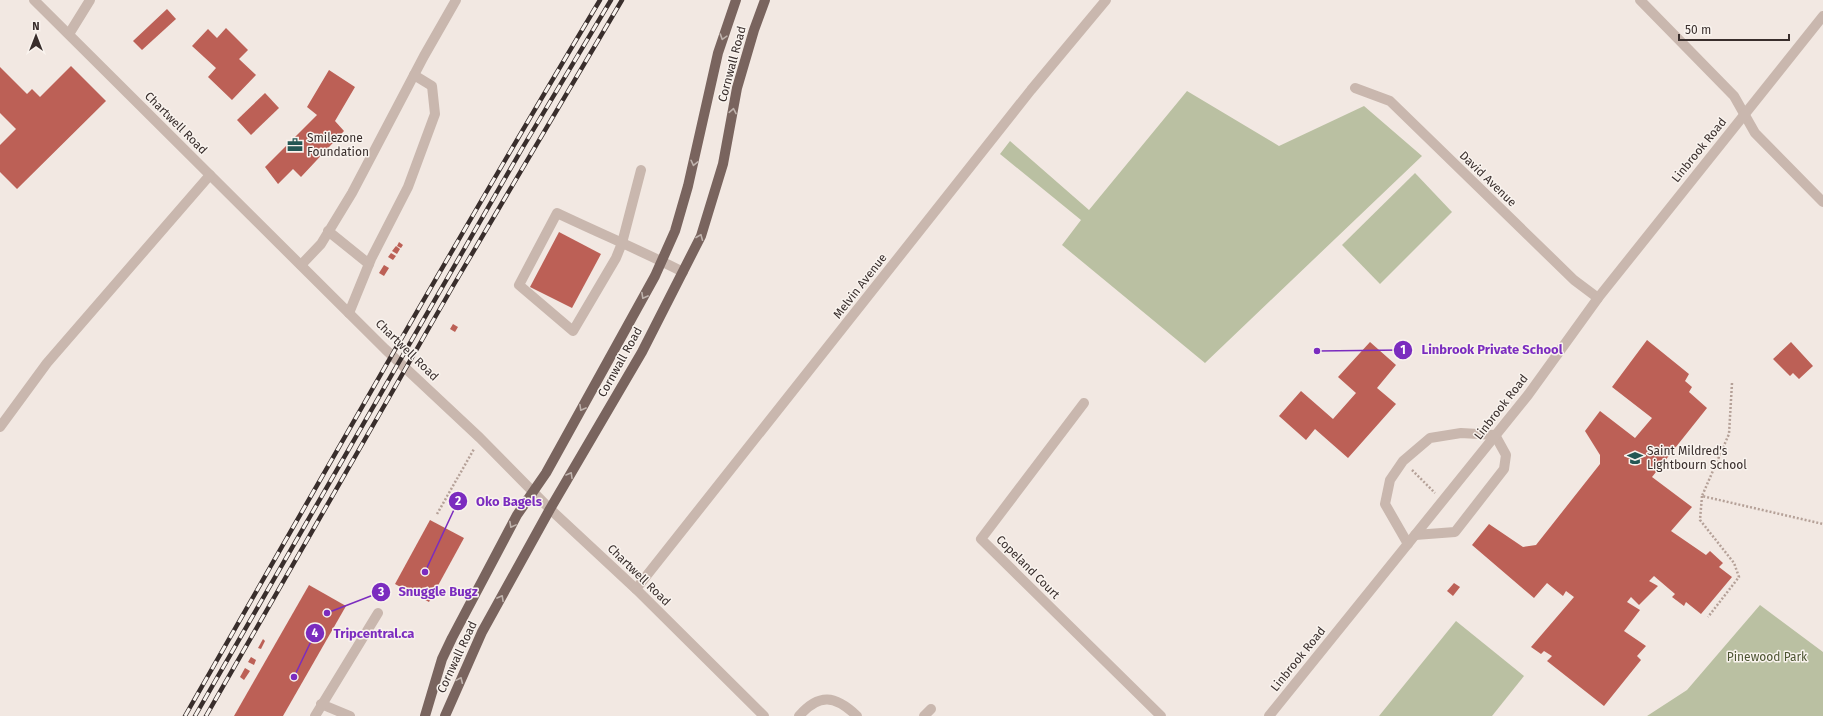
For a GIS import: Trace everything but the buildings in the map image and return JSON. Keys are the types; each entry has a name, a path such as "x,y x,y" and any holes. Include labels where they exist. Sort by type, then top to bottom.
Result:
{"main road":[{"name":"Cornwall Road","path":"425,716 442,659 452,638 517,515 546,473 608,361 661,261 675,231 688,186 718,53 736,0"},
{"name":"Cornwall Road","path":"445,716 482,632 550,509 642,352 701,236 722,164 737,88 754,30 765,0"}],"street":[{"name":"Chartwell Road","path":"34,0 349,313 518,475 550,509 636,589 764,716"},
{"path":"69,34 90,0"},
{"path":"301,265 320,244 352,193 414,75 456,0"},
{"name":"Melvin Avenue","path":"636,589 1032,90 1106,0"},
{"path":"1640,0 1734,96 1755,133 1823,202"},
{"name":"Linbrook Road","path":"1269,716 1528,395 1598,298 1823,16"},
{"path":"349,313 369,264 408,188 435,114 432,86 414,75"},
{"name":"David Avenue","path":"1355,88 1390,101 1574,280 1598,298"},
{"path":"641,170 622,243 616,258 573,331 519,285 557,213 622,243 661,261 683,272"},
{"path":"0,427 46,363 210,175"},
{"path":"328,232 369,264"},
{"name":"Copeland Court","path":"1084,403 981,539 1161,716"},
{"path":"1408,544 1385,504 1390,480 1403,461 1430,438 1461,433 1495,436 1506,455 1504,469 1455,532 1415,535"},
{"path":"315,716 378,613"},
{"path":"799,716 814,702 826,700 838,702 847,706 857,716"},
{"path":"321,704 350,716"}],"path":[{"path":"1708,617 1739,577 1734,563 1700,520 1702,496 1729,434 1732,383"},
{"path":"437,514 480,438"},
{"path":"1403,461 1443,500"},
{"path":"1702,496 1823,524"}],"green space":[{"path":"1187,91 1279,146 1364,106 1422,156 1205,363 1062,245 1081,220 1000,154 1010,141 1089,210"},
{"path":"1415,173 1452,212 1380,284 1342,245"},
{"name":"Pinewood Park","path":"1760,605 1823,652 1823,716 1647,716 1687,690"},
{"path":"1456,621 1524,676 1492,716 1379,716"}],"railway":[{"path":"185,716 442,268 600,0"},
{"path":"195,716 523,147 611,0"},
{"path":"206,716 453,286 622,0"}],"place":[{"name":"Smilezone Foundation","path":"295,145"},
{"name":"Linbrook Private School","path":"1317,351"},
{"name":"Saint Mildred's Lightbourn School","path":"1635,458"},
{"name":"Oko Bagels","path":"425,572"},
{"name":"Snuggle Bugz","path":"327,613"},
{"name":"Tripcentral.ca","path":"294,677"}]}
